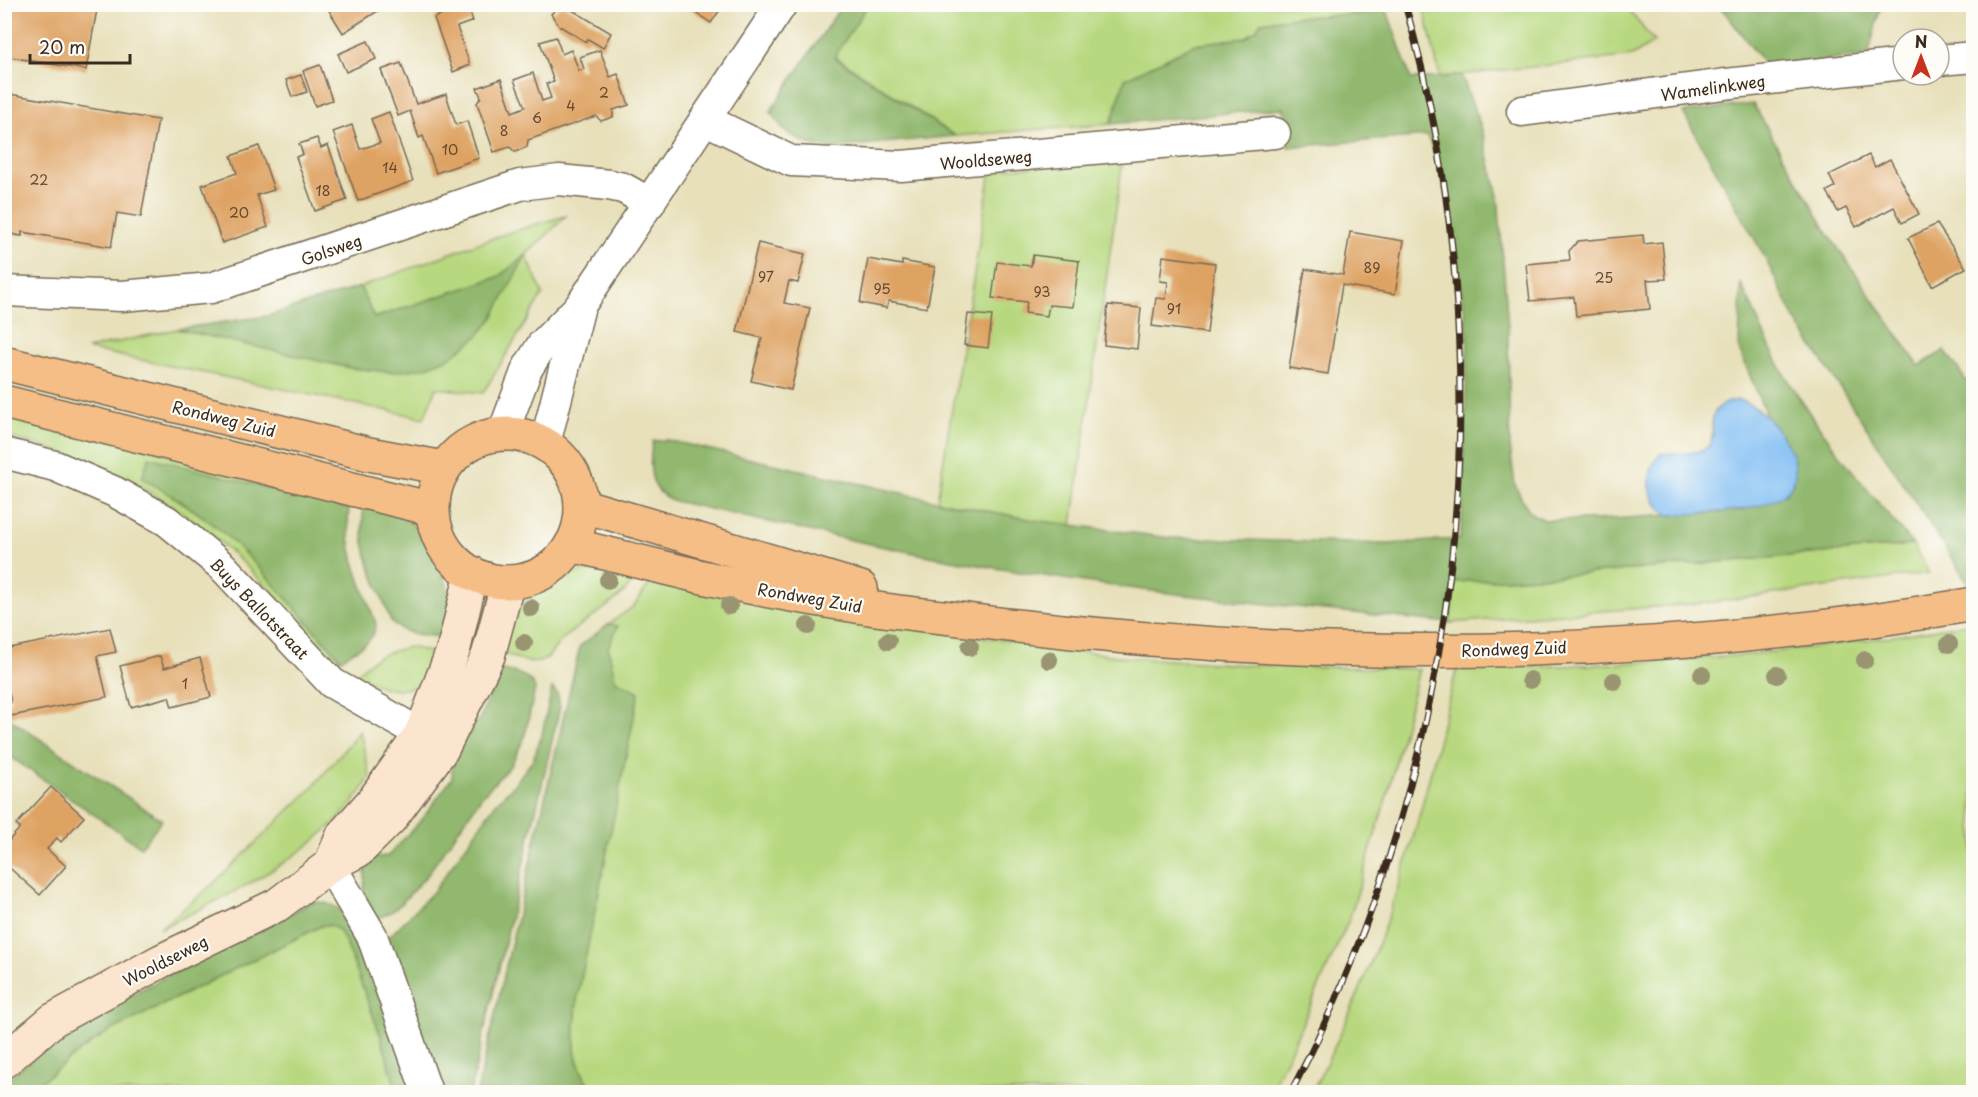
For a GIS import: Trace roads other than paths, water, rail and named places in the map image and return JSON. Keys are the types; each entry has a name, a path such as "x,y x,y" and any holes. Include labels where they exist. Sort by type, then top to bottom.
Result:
{"main road":[{"name":"Rondweg Zuid","path":"4,363 369,454 444,468"},
{"path":"4,402 432,509"},
{"path":"503,433 525,436 545,444 564,460 576,481 581,505 579,525 571,545 555,564 533,577 508,582 490,580 472,573 456,562 443,547 435,529 432,509 435,488 444,468 459,450 480,438 503,433"},
{"name":"Rondweg Zuid","path":"581,505 868,590 1053,631"},
{"name":"Rondweg Zuid","path":"571,545 718,581 853,605 1053,631 1284,648 1439,650 1618,645 1766,633 1903,617 1974,604"},
{"path":"432,742 472,573"},
{"path":"330,865 343,835 374,800 432,742 488,656 508,582"},
{"name":"Wooldseweg","path":"4,1061 53,1020 161,961 277,904 330,865"}],"street":[{"path":"503,433 527,369 542,345 580,306 782,4"},
{"path":"1951,59 1974,57"},
{"name":"Wamelinkweg","path":"1522,111 1725,84 1891,65"},
{"name":"Wooldseweg","path":"706,120 791,161 901,166 1275,133"},
{"name":"Golsweg","path":"4,291 122,296 211,288 520,185 559,180 616,186 650,203"},
{"path":"545,444 580,306"},
{"name":"Buys Ballotstraat","path":"4,453 55,466 115,492 167,521 222,566 332,683 432,742"},
{"path":"330,865 372,936 426,1092"}],"water":[{"path":"1738,400 1752,406 1765,416 1785,441 1795,466 1792,484 1780,497 1760,505 1711,513 1668,515 1652,495 1650,478 1655,462 1660,454 1690,453 1706,448 1711,443 1713,415 1717,409"}],"railway":[{"path":"1291,1092 1350,966 1396,834 1430,698 1452,559 1460,419 1455,279 1437,140 1405,4"}]}
